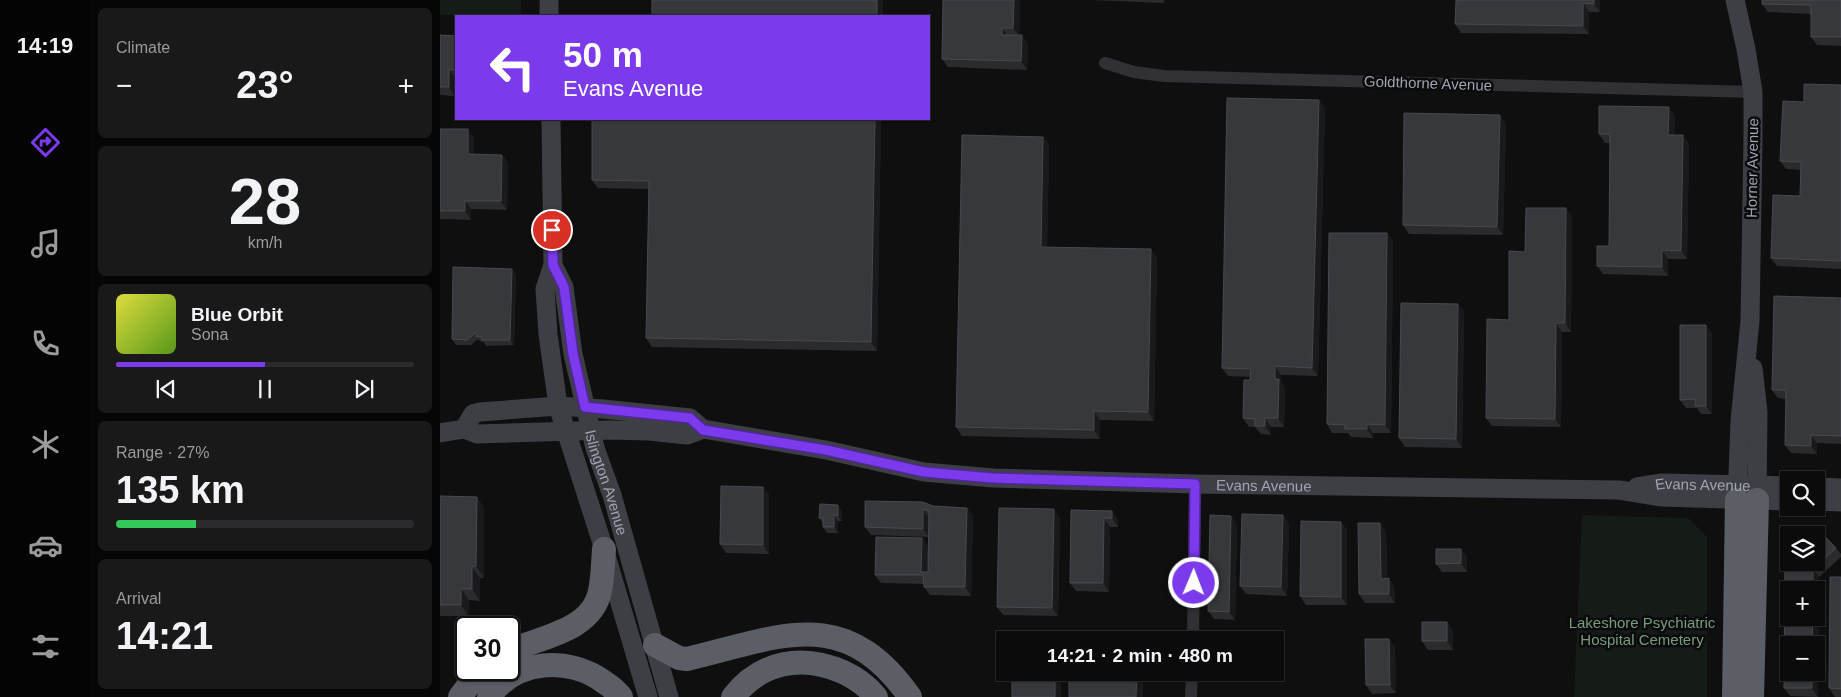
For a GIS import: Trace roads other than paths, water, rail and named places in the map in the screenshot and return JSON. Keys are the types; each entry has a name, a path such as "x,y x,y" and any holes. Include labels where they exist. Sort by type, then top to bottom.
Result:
{"highway":[{"path":"1734,697 1747,493"},
{"path":"1747,493 1752,697"},
{"path":"520,647 567,630 587,617 594,608 600,590 604,549"},
{"path":"655,645 679,658 687,659 785,635 820,634 850,643 876,658 891,672 910,697"},
{"path":"733,697 750,679 769,669 789,662 809,662 828,665 854,677 870,689 876,697"},
{"path":"489,697 510,677 532,668 551,664 568,665 592,673 622,697"},
{"path":"460,697 472,681"}],"main road":[{"path":"549,0 549,15"},
{"name":"Horner Avenue","path":"1735,0 1753,92 1750,337 1740,421 1747,493"},
{"name":"Islington Avenue","path":"551,120 553,265 545,289 548,334 558,406 604,549 648,697"},
{"name":"Islington Avenue","path":"553,265 564,287 573,354 595,448 615,504 669,697"},
{"name":"Evans Avenue","path":"464,429 473,414 480,412 558,406 690,418 703,430"},
{"name":"Evans Avenue","path":"440,434 464,429 477,434 591,430 649,431 687,435 703,430 826,450 924,472 993,478 1195,484 1618,490 1662,497 1747,493 1780,488"},
{"path":"1825,487 1841,488"},
{"name":"Evans Avenue","path":"1747,493 1780,499"},
{"path":"1825,501 1841,502"}],"street":[{"name":"Goldthorne Avenue","path":"1105,63 1134,72 1164,76 1753,92"},
{"path":"1193,631 1195,484"},
{"path":"1191,697 1192,681"}],"park label":[{"name":"Lakeshore Psychiatric Hospital Cemetery","path":"1642,630"}]}
